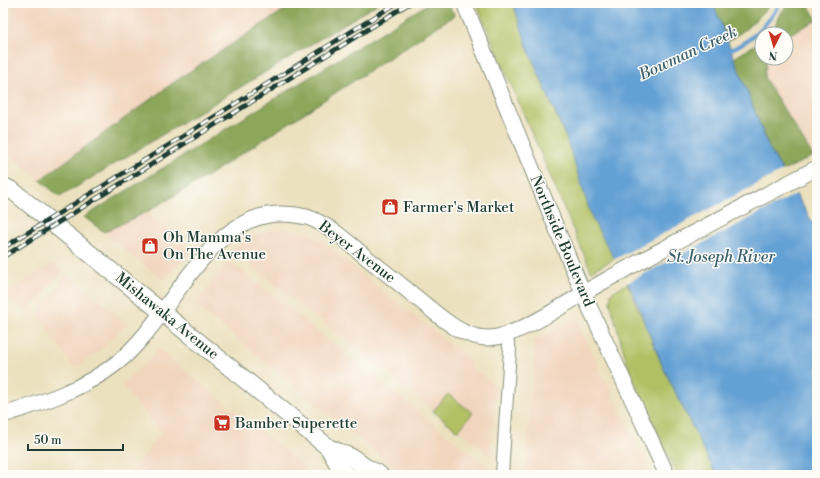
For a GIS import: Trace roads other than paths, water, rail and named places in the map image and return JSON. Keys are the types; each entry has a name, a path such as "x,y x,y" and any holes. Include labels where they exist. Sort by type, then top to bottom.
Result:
{"main road":[{"name":"Mishawaka Avenue","path":"3,186 13,191 329,448 353,458 373,473"},
{"name":"Mishawaka Avenue","path":"329,448 342,471 347,475"}],"street":[{"name":"Northside Boulevard","path":"464,3 583,293 667,475"},
{"path":"502,475 510,350 506,336 602,282 817,168"},
{"name":"Beyer Avenue","path":"3,415 77,389 119,362 143,338 163,313 199,262 227,233 241,223 258,217 283,214 307,218 323,224 349,243 443,319 462,332 473,336 486,338 506,336"}],"water":[{"name":"St. Joseph River","path":"513,3 713,3 769,148 817,230 817,475 716,475 663,367 634,295 592,218 567,140 529,51"}],"waterway":[{"name":"Bowman Creek","path":"727,51 743,43 758,32 770,19 780,3"}],"railway":[{"path":"3,248 397,3"},
{"path":"3,257 410,3"}],"place":[{"name":"Farmer's Market","path":"390,207"},
{"name":"Oh Mamma's On The Avenue","path":"150,246"},
{"name":"Bamber Superette","path":"222,423"}]}
